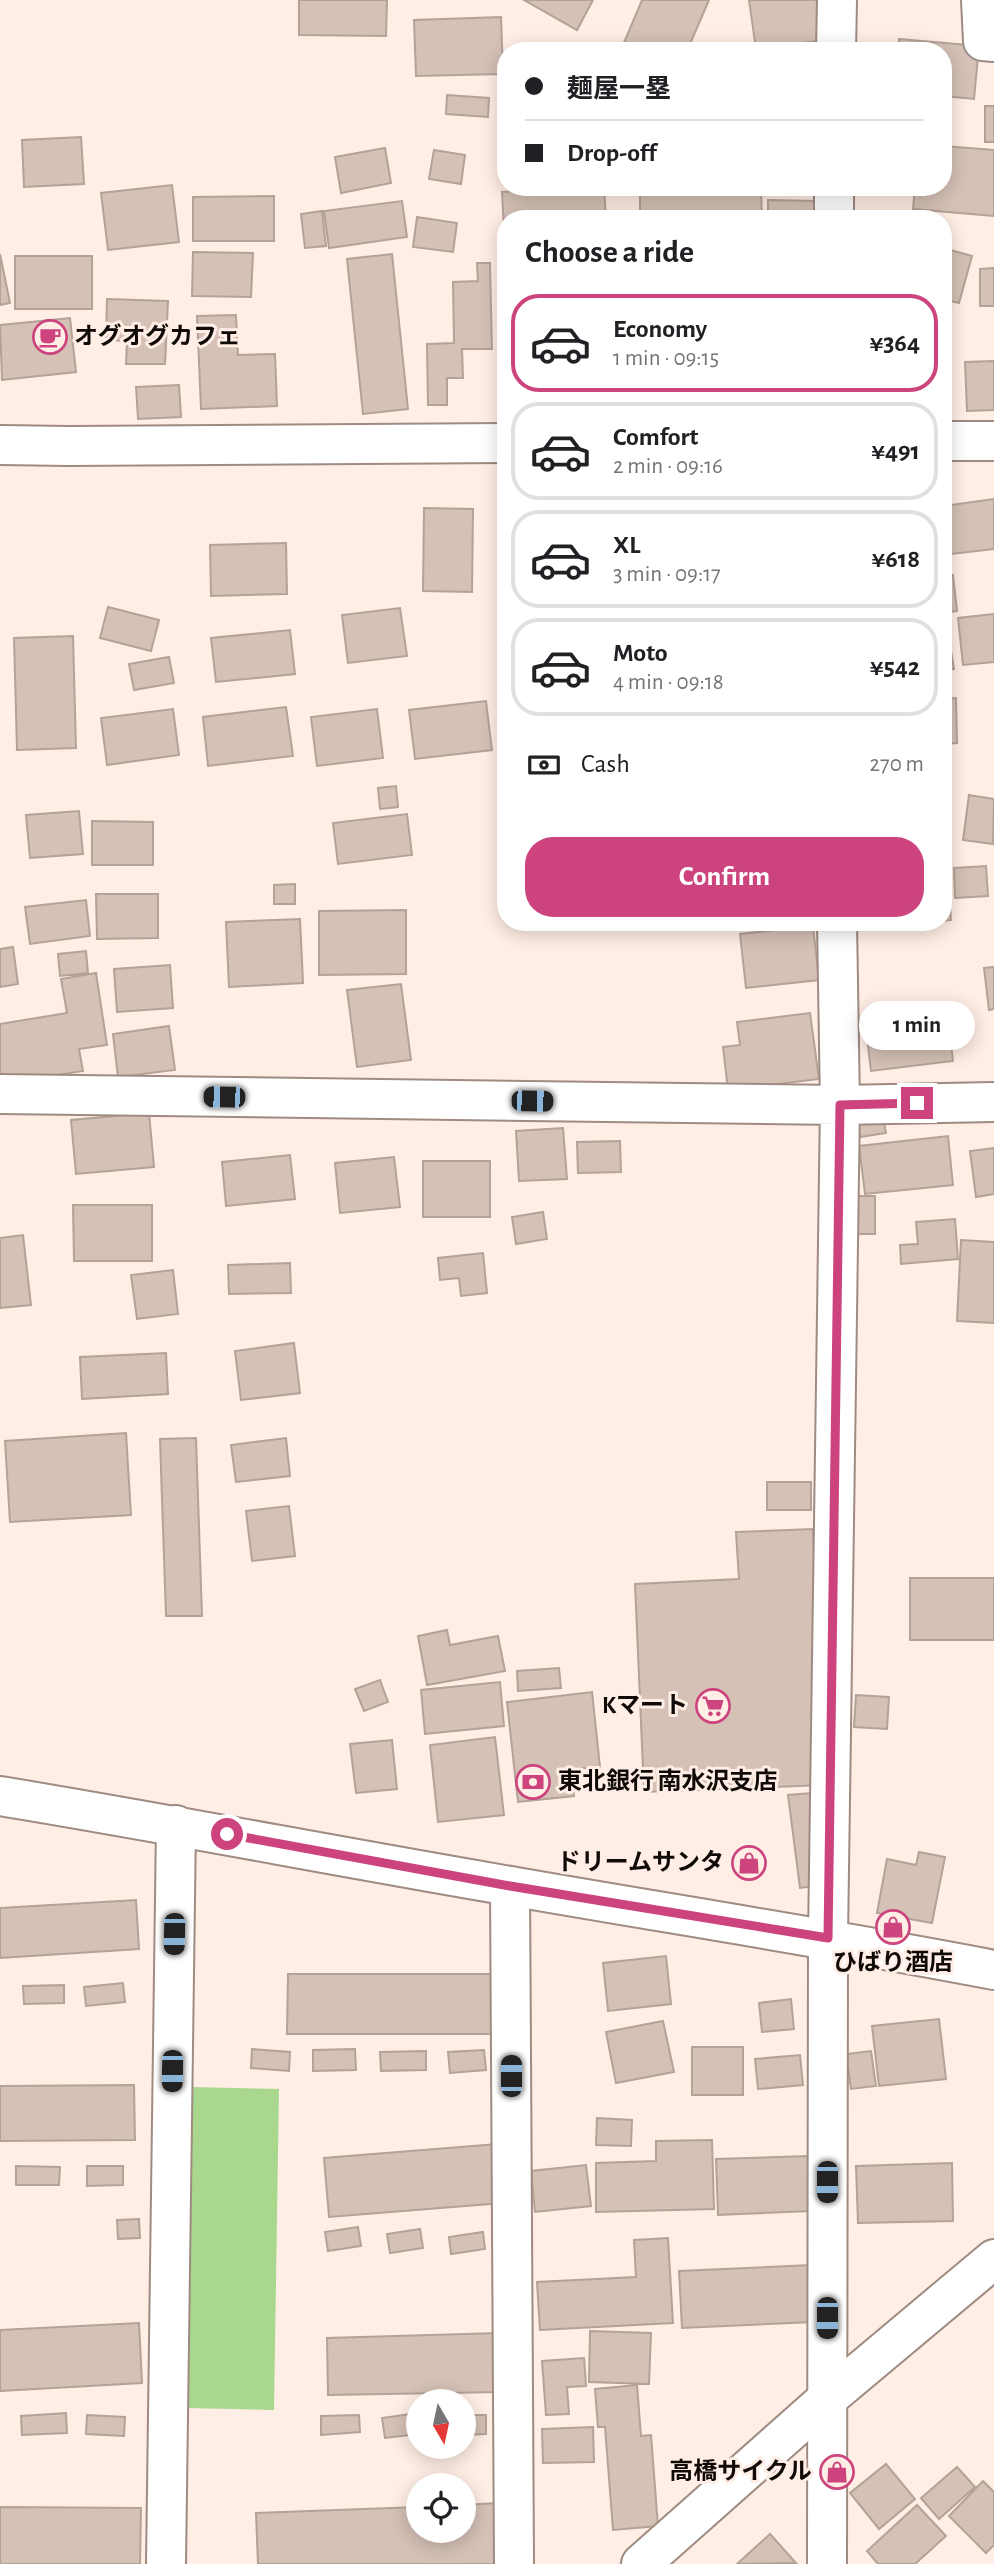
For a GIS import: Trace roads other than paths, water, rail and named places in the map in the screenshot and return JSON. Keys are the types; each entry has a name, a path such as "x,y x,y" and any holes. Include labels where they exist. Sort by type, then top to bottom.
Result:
{"street":[{"path":"836,42 837,0"},
{"path":"981,0 983,41 994,42"},
{"path":"952,441 994,441"},
{"path":"0,444 69,446 497,443"},
{"path":"827,2564 828,1938 840,1105 837,931"},
{"path":"0,1094 840,1105 994,1102"},
{"path":"0,1796 510,1886 828,1938 994,1970"},
{"path":"166,2564 176,1825"},
{"path":"510,1886 514,2564"},
{"path":"641,2564 827,2399 994,2259"}],"place":[{"name":"オグオグカフェ","path":"50,337"},
{"name":"Kマート","path":"713,1706"},
{"name":"東北銀行 南水沢支店","path":"533,1782"},
{"name":"ドリームサンタ","path":"749,1863"},
{"name":"ひばり酒店","path":"893,1927"},
{"name":"高橋サイクル","path":"837,2472"}]}
